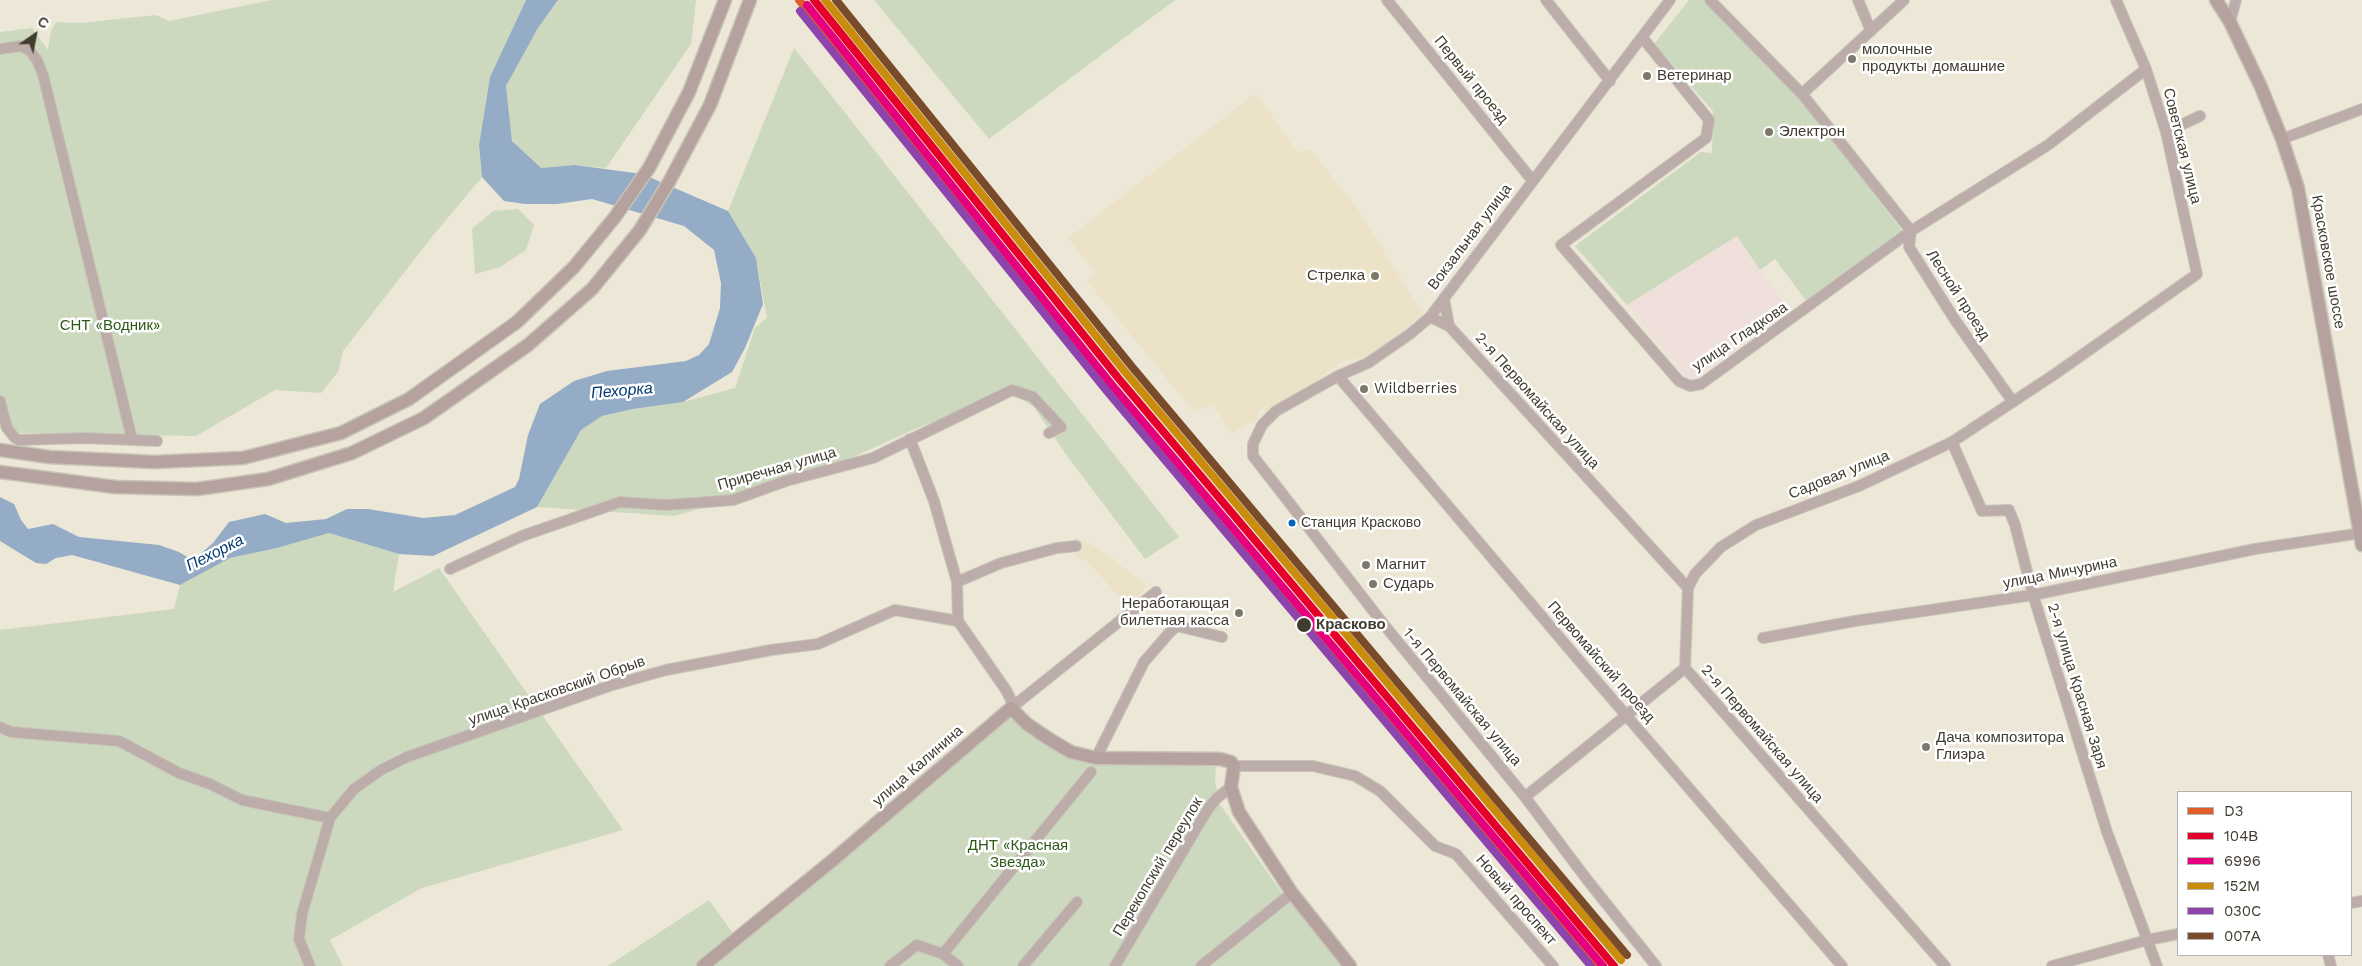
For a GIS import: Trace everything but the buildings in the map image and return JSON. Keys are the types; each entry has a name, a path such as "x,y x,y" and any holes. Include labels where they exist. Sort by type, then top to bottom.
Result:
{"main road":[{"path":"0,450 49,457 155,462 243,458 340,433 409,399 517,322 574,267 615,218 648,168 689,92 725,0"},
{"path":"0,472 115,487 197,489 268,479 352,454 424,418 528,345 592,289 640,230 669,182 710,105 750,0"},
{"name":"Красковское шоссе","path":"2216,0 2230,22 2261,87 2282,139 2298,188 2361,537"},
{"path":"1011,708 1027,724 1071,752 1096,758 1220,759 1231,762 1234,766 1231,787 1239,812 1292,893 1350,966"},
{"name":"улица Калинина","path":"703,966 832,860 1011,708"}],"street":[{"name":"Первый проезд","path":"1386,0 1532,180"},
{"path":"1546,0 1610,81"},
{"name":"Вокзальная улица","path":"1253,444 1262,425 1276,411 1338,376 1368,363 1410,334 1430,317 1670,0"},
{"name":"Лесной проезд","path":"1710,0 1802,94 1911,232 1910,247 1955,320 2013,402"},
{"path":"1858,0 1871,31"},
{"path":"1802,94 1904,0"},
{"name":"Советская улица","path":"2116,0 2146,69 2166,132 2197,274"},
{"path":"2230,22 2236,0"},
{"name":"улица Гладкова","path":"1642,37 1708,120 1706,138 1561,245 1679,381 1690,386 1701,384 1911,232 2048,145 2146,69"},
{"path":"0,50 20,46 29,50 37,60 132,439"},
{"path":"2282,139 2362,109"},
{"path":"2166,132 2200,116"},
{"name":"Садовая улица","path":"1688,588 1695,574 1721,547 1756,525 1859,486 1952,442 2013,402 2197,274"},
{"path":"1444,298 1449,326"},
{"name":"2-я Первомайская улица","path":"1430,317 1449,326 1688,588 1685,668 1945,966"},
{"name":"Первомайский проезд","path":"1338,376 1842,966"},
{"name":"Приречная улица","path":"450,569 522,536 620,502 666,505 702,504 733,500 786,481 873,458 983,406 1012,390 1032,397 1061,427 1048,433"},
{"path":"0,401 6,428 19,440 132,439 157,441"},
{"path":"910,439 934,501 957,582 958,621 1006,690 1012,702 1011,708"},
{"name":"2-я улица Красная Заря","path":"1952,442 1982,512 2009,510 2015,525 2033,596 2107,832 2156,966"},
{"name":"1-я Первомайская улица","path":"1253,444 1253,456 1385,626 1525,796 1585,877 1656,966"},
{"name":"улица Мичурина","path":"1763,638 1855,621 2033,596 2254,549 2361,537"},
{"path":"957,582 1001,563 1057,548 1076,546"},
{"name":"улица Калинина","path":"1011,708 1156,592"},
{"name":"улица Красковский Обрыв","path":"310,966 299,939 302,914 330,818 354,790 381,770 407,757 609,686 666,670 771,650 818,644 895,610 958,621"},
{"path":"1096,758 1144,662 1170,632 1177,626 1222,637"},
{"path":"1525,796 1685,668"},
{"path":"0,727 11,732 119,741 179,773 210,784 242,800 330,818"},
{"name":"Новый проспект","path":"1234,766 1313,766 1355,776 1380,791 1435,846 1456,854 1553,966"},
{"path":"943,954 1091,772"},
{"name":"Перекопский переулок","path":"1115,966 1208,809 1217,798 1231,787"},
{"path":"1201,966 1292,893"},
{"path":"1023,966 1077,902"},
{"path":"2052,966 2147,940 2177,934"},
{"path":"890,966 917,945 943,954 958,966"}],"shaded area":[{"path":"1256,93 1297,152 1310,149 1356,207 1423,314 1371,358 1343,360 1307,389 1267,412 1264,407 1257,412 1259,419 1231,433 1213,404 1194,412 1087,281 1096,273 1068,238"},
{"path":"1737,236 1790,313 1689,380 1627,305"},
{"path":"1075,537 1099,549 1147,585 1131,608 1088,563 1075,555"}],"green space":[{"name":"СНТ «Водник»","path":"272,0 526,0 490,77 479,145 482,177 431,238 343,351 338,372 321,393 275,390 196,436 18,433 0,428 0,32 32,28 48,50 51,31 56,22 81,23 156,15 169,21"},
{"path":"558,0 696,0 691,44 606,168 575,165 533,169 512,140 506,86 538,28"},
{"path":"874,0 1175,0 989,139"},
{"name":"Электрон","path":"1689,0 1703,0 1800,98 1904,233 1807,302 1775,259 1760,270 1737,236 1627,305 1575,246 1701,152 1712,153 1713,111 1654,44"},
{"path":"794,48 1179,537 1145,559 1065,453 1034,407 1010,392 915,429 807,478 674,516 537,507 581,430 602,416 633,409 683,402 735,388 755,328 767,318 756,258 728,211"},
{"path":"518,209 534,225 526,250 500,267 475,274 472,229 493,211"},
{"path":"329,533 399,554 393,592 439,568 623,830 422,888 330,940 343,966 0,966 0,630 174,609 180,585 230,558 277,548"},
{"name":"ДНТ «Красная Звезда»","path":"1011,716 1089,761 1216,767 1215,780 1219,803 1282,893 1344,966 713,966"},
{"path":"709,900 735,936 702,966 608,966"}],"water":[{"name":"Пехорка","path":"526,0 558,0 538,28 506,86 512,141 541,168 575,165 642,174 728,211 756,258 763,304 745,348 732,372 683,402 633,409 602,416 581,430 537,507 433,556 399,554 329,533 277,548 230,558 180,585 72,555 56,558 46,564 36,563 0,541 0,497 14,504 21,520 28,529 53,524 79,537 159,545 179,552 189,558 198,556 213,543 229,522 265,514 286,523 326,519 347,509 368,509 423,518 455,515 515,487 519,479 528,435 540,404 574,381 607,371 686,361 699,355 709,344 720,308 721,283 714,250 684,226 592,199 557,204 525,204 504,201 482,177 479,145 490,77"}],"transit line":[{"name":"D3","path":"799,0 1003,252 1109,388 1596,966"},
{"name":"104В","path":"814,0 1119,379 1614,966"},
{"name":"152М","path":"825,0 1126,373 1621,960"},
{"name":"007А","path":"836,0 1133,368 1627,955"},
{"name":"6996","path":"807,5 1112,385 1603,966"},
{"name":"030C","path":"800,11 1106,390 1591,966"}],"place":[{"name":"молочные продукты домашние","path":"1852,59"},
{"name":"Ветеринар","path":"1647,76"},
{"name":"Электрон","path":"1769,132"},
{"name":"Стрелка","path":"1375,276"},
{"name":"Wildberries","path":"1364,389"},
{"name":"Станция Красково","path":"1292,523"},
{"name":"Магнит","path":"1366,565"},
{"name":"Сударь","path":"1373,584"},
{"name":"Неработающая билетная касса","path":"1239,613"},
{"name":"Красково","path":"1304,625"},
{"name":"Дача композитора Глиэра","path":"1926,747"}]}
